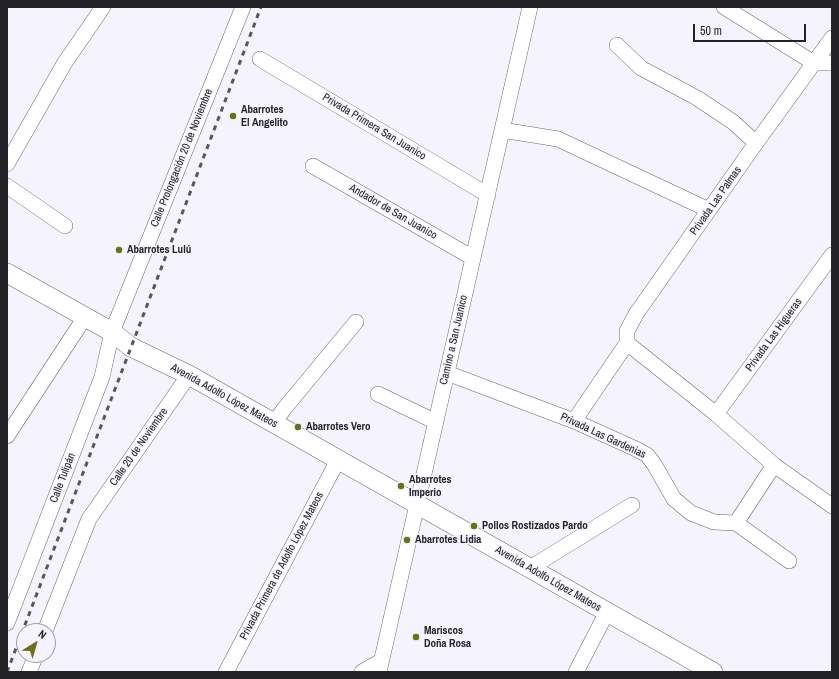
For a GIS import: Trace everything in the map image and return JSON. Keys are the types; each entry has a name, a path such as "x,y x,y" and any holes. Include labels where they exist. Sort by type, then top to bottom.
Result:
{"street":[{"path":"7,164 64,64 102,7"},
{"name":"Calle Prolongación 20 de Noviembre","path":"112,332 243,7"},
{"name":"Camino a San Juanico","path":"380,667 530,7"},
{"path":"724,7 814,63 832,63"},
{"name":"Privada Las Palmas","path":"627,343 627,331 636,314 832,38"},
{"path":"617,45 641,68 703,102 733,122 756,143"},
{"name":"Privada Primera San Juanico","path":"260,59 488,195"},
{"path":"502,130 558,139 709,210"},
{"name":"Andador de San Juanico","path":"313,166 473,258"},
{"path":"7,186 65,226"},
{"name":"Privada Las Higueras","path":"716,414 832,255"},
{"name":"Avenida Adolfo López Mateos","path":"7,272 112,332 131,347 189,375 713,672"},
{"path":"7,435 85,317"},
{"path":"274,423 356,322"},
{"name":"Calle Tulipán","path":"7,623 102,377 112,332"},
{"path":"574,421 627,343 716,414 774,465 832,506"},
{"name":"Privada Las Gardenias","path":"447,373 574,421 647,455 674,498 691,513 714,522 736,523"},
{"name":"Calle 20 de Noviembre","path":"48,623 89,519 189,375"},
{"path":"378,394 436,422"},
{"name":"Privada Primera de Adolfo López Mateos","path":"226,672 338,460"},
{"path":"774,465 736,523 789,561"},
{"path":"530,568 632,505"},
{"path":"576,672 607,612"},
{"path":"362,672 380,667"}],"railway":[{"path":"7,672 261,7"}],"place":[{"name":"Abarrotes El Angelito","path":"233,116"},
{"name":"Abarrotes Lulú","path":"119,250"},
{"name":"Abarrotes Vero","path":"298,427"},
{"name":"Abarrotes Imperio","path":"401,486"},
{"name":"Pollos Rostizados Pardo","path":"474,526"},
{"name":"Abarrotes Lidia","path":"407,540"},
{"name":"Mariscos Doña Rosa","path":"416,637"}]}
